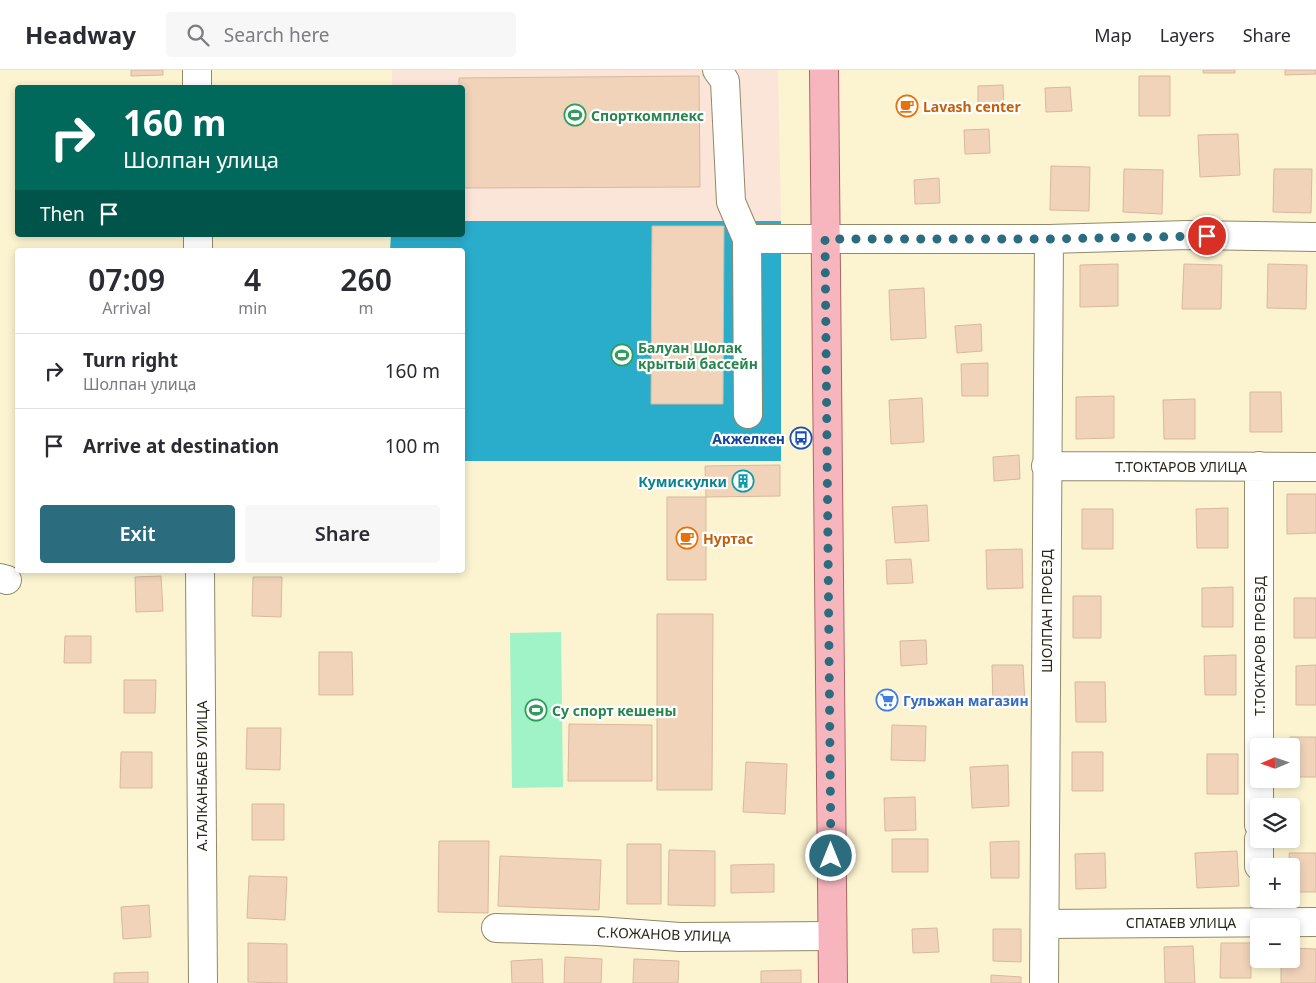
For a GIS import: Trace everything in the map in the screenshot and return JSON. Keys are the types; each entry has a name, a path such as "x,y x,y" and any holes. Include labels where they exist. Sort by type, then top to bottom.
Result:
{"main road":[{"path":"824,70 833,983"}],"street":[{"path":"197,70 197,85"},
{"path":"717,70 725,81 731,202 747,239 748,414"},
{"path":"747,239 1049,239 1188,235 1316,237"},
{"name":"ШОЛПАН ПРОЕЗД","path":"1044,983 1049,239"},
{"name":"Т.ТОКТАРОВ УЛИЦА","path":"1046,466 1316,467"},
{"name":"Т.ТОКТАРОВ ПРОЕЗД","path":"1259,466 1259,798"},
{"name":"А.ТАЛКАНБАЕВ УЛИЦА","path":"200,573 203,983"},
{"name":"СПАТАЕВ УЛИЦА","path":"1045,924 1259,910 1316,922"},
{"name":"С.КОЖАНОВ УЛИЦА","path":"496,928 598,931 680,937 832,936"}],"shaded area":[{"path":"392,70 778,70 781,221 465,221 465,85 392,85"}],"green space":[{"name":"Су спорт кешены","path":"561,632 563,787 512,788 510,633"}],"water":[{"name":"Балуан Шолак крытый бассейн","path":"465,221 781,221 781,461 465,461 465,248 390,248 391,237 465,237"}],"building":[{"path":"131,70 163,70 163,75 131,76"},
{"path":"1203,70 1235,70 1235,73 1203,73"},
{"path":"1285,70 1316,70 1316,74 1285,75"},
{"name":"Спорткомплекс","path":"699,76 700,187 465,188 465,85 459,85 459,78"},
{"path":"1139,76 1170,76 1170,116 1139,116"},
{"path":"1003,85 1004,109 978,110 978,86"},
{"path":"1070,87 1072,111 1046,112 1045,88"},
{"path":"989,129 990,153 965,154 964,130"},
{"path":"1238,134 1240,175 1200,177 1198,135"},
{"path":"1051,166 1090,167 1089,211 1050,210"},
{"path":"1124,169 1163,170 1162,214 1123,212"},
{"path":"1274,169 1312,169 1311,213 1273,212"},
{"path":"939,178 940,203 915,204 914,180"},
{"path":"652,226 724,226 723,404 651,404"},
{"path":"1118,264 1118,306 1080,307 1080,265"},
{"path":"1184,264 1222,265 1221,309 1182,309"},
{"path":"1268,264 1307,265 1306,309 1267,308"},
{"path":"924,288 926,338 891,340 889,290"},
{"path":"981,324 982,351 957,353 955,326"},
{"path":"988,363 988,396 962,396 961,364"},
{"path":"1250,392 1281,392 1282,432 1250,432"},
{"path":"1114,396 1114,438 1076,439 1076,397"},
{"path":"922,398 924,442 891,444 889,400"},
{"path":"1195,399 1195,439 1164,439 1163,400"},
{"path":"1019,455 1020,479 994,481 993,457"},
{"name":"Кумискулки","path":"780,465 780,496 706,497 705,466"},
{"path":"1287,494 1316,494 1316,533 1287,534"},
{"name":"Нуртас","path":"667,497 706,497 706,580 667,580"},
{"path":"927,505 929,541 895,543 892,507"},
{"path":"1228,508 1228,548 1197,548 1196,509"},
{"path":"1082,509 1113,509 1113,549 1082,549"},
{"path":"1022,549 1023,588 987,589 986,550"},
{"path":"911,559 913,583 887,584 886,560"},
{"path":"161,576 163,611 136,612 135,577"},
{"path":"253,577 282,577 281,617 252,616"},
{"path":"1233,587 1233,627 1202,627 1202,588"},
{"path":"1073,596 1101,596 1101,638 1073,638"},
{"path":"1294,598 1316,598 1316,638 1294,638"},
{"path":"657,614 713,614 712,790 657,790"},
{"path":"65,636 91,636 91,663 64,663"},
{"path":"926,640 927,664 901,666 900,641"},
{"path":"319,652 352,652 353,695 319,695"},
{"path":"1236,655 1236,695 1205,695 1204,656"},
{"path":"992,665 1023,665 1025,703 993,704"},
{"path":"1316,665 1316,705 1296,705 1296,666"},
{"path":"124,680 156,680 155,713 124,713"},
{"path":"1075,682 1105,682 1106,722 1076,722"},
{"path":"569,724 652,725 652,781 568,781"},
{"path":"892,725 926,726 925,761 891,760"},
{"path":"247,728 281,728 280,770 246,769"},
{"path":"1316,737 1316,777 1300,777 1300,738 1290,738"},
{"path":"121,752 152,752 152,788 120,788"},
{"path":"1072,752 1103,752 1103,791 1072,791"},
{"path":"1207,754 1238,754 1238,794 1207,794"},
{"path":"746,762 787,764 785,814 743,812"},
{"path":"1008,765 1009,806 972,808 970,767"},
{"path":"915,797 916,830 885,831 884,798"},
{"path":"252,804 284,804 284,840 252,840"},
{"path":"892,839 928,839 928,872 892,872"},
{"path":"439,841 489,841 488,913 438,912"},
{"path":"1019,841 1019,878 991,878 990,842"},
{"path":"627,844 661,844 661,904 627,904"},
{"path":"669,850 715,851 715,906 668,905"},
{"path":"1237,851 1239,886 1197,888 1195,853"},
{"path":"1105,853 1106,888 1076,889 1075,854"},
{"path":"1289,853 1316,853 1316,892 1300,892 1300,858 1289,858"},
{"path":"500,856 601,860 599,910 498,906"},
{"path":"774,864 774,892 731,893 731,865"},
{"path":"249,876 287,877 285,920 247,918"},
{"path":"149,905 151,937 123,939 121,907"},
{"path":"937,928 939,952 913,953 912,929"},
{"path":"993,929 1021,929 1021,962 993,961"},
{"path":"248,943 287,944 287,983 248,982"},
{"path":"1221,943 1250,943 1251,978 1220,978"},
{"path":"1193,946 1195,983 1165,983 1164,947"},
{"path":"1300,948 1316,949 1316,983 1281,983 1281,968 1300,968"},
{"path":"565,957 602,959 601,983 564,983"},
{"path":"542,959 543,983 512,983 511,961"},
{"path":"634,959 679,961 678,983 633,983"},
{"path":"801,970 801,983 761,983 761,971"},
{"path":"148,972 148,983 114,983 114,973"},
{"path":"991,975 1021,977 1021,983 991,983"}],"place":[{"name":"Lavash center","path":"907,106"},
{"name":"Спорткомплекс","path":"575,115"},
{"name":"Балуан Шолак крытый бассейн","path":"622,355"},
{"name":"Акжелкен","path":"801,438"},
{"name":"Кумискулки","path":"743,481"},
{"name":"Нуртас","path":"687,538"},
{"name":"Гульжан магазин","path":"887,700"},
{"name":"Су спорт кешены","path":"536,710"}],"route":[{"path":"831,856 825,239 1049,239 1207,236"}]}
